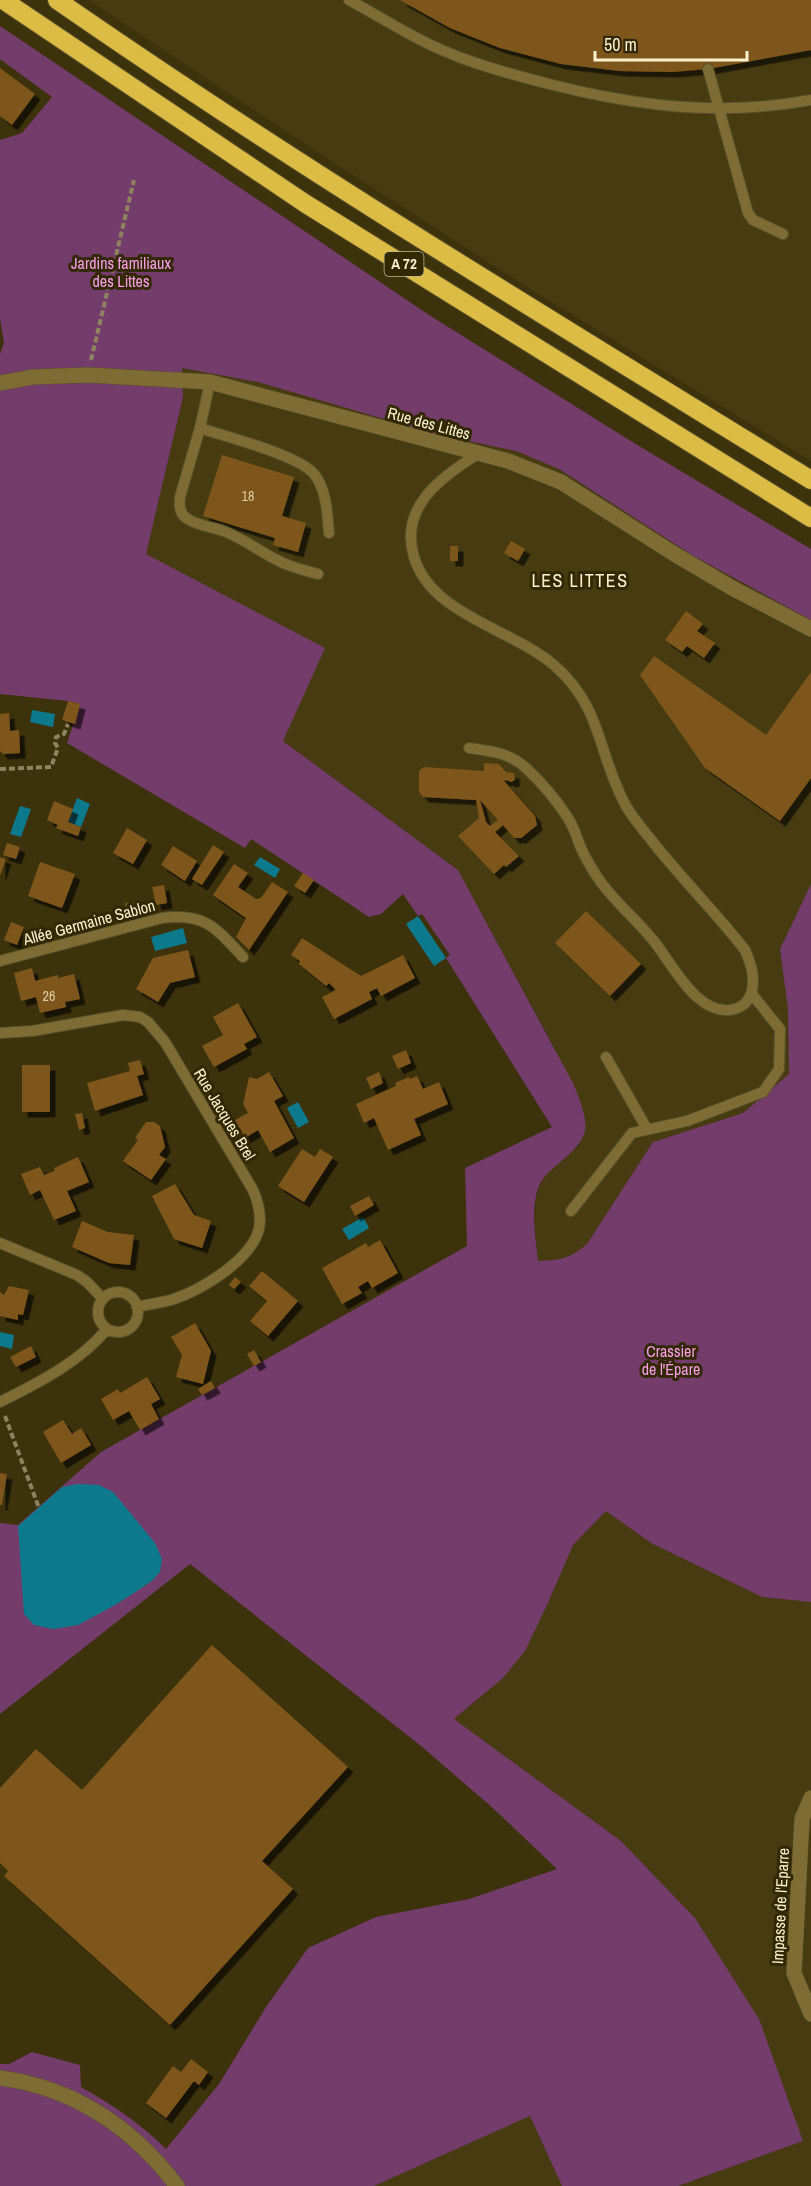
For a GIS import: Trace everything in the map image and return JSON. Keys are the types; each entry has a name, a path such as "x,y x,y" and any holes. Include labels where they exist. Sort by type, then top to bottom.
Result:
{"highway":[{"name":"A 72","path":"3,0 306,204 811,518"},
{"name":"A 72","path":"57,0 138,56 411,233 811,480"}],"street":[{"name":"Rue des Littes","path":"0,383 33,377 88,375 210,382 507,461 561,482 676,555 734,589 811,629"},
{"name":"Impasse de l'Eparre","path":"811,1798 802,1819 794,1973 811,2014"},
{"path":"0,2078 21,2081 75,2099 104,2115 152,2155 177,2186"}],"lane":[{"path":"350,0 432,46 490,69 581,92 685,109 744,108 811,100"},
{"path":"708,69 748,213 753,220 783,234"},
{"path":"210,382 200,428 180,497 181,513 194,522 223,530 248,541 282,563 318,574"},
{"path":"200,428 298,461 314,474 327,503 329,533"},
{"path":"469,748 502,753 516,759 527,769 568,817 585,858 598,878 653,940 696,996 707,1005 717,1009 729,1010 740,1007 747,1001 751,993 751,966 745,950 673,866 627,807 617,787 591,712 576,689 555,666 527,647 468,616 440,596 414,558 411,539 418,505 431,489 452,471 478,454"},
{"name":"Allée Germaine Sablon","path":"0,961 162,918 180,916 195,917 206,922 230,942 243,957"},
{"path":"571,1211 632,1133 687,1121 763,1092 779,1069 780,1029 751,993"},
{"name":"Rue Jacques Brel","path":"0,1034 32,1031 123,1015 140,1017 148,1022 165,1042 253,1190 257,1199 260,1223 256,1238 241,1257 206,1284 174,1299 137,1307"},
{"path":"606,1057 647,1130"},
{"path":"0,1243 77,1275 103,1299"},
{"path":"119,1292 130,1297 137,1307 136,1320 132,1326 120,1332 107,1329 98,1315 103,1299 119,1292"},
{"path":"0,1402 84,1353 107,1329"}],"path":[{"path":"88,375 134,180"},
{"path":"0,769 51,767 58,748 56,737 64,734 68,724"},
{"path":"4,1413 39,1508"}],"shaded area":[{"path":"88,0 811,0 811,461 535,292 328,159"},
{"path":"182,368 258,382 435,434 516,451 559,469 692,555 811,620 811,884 780,949 788,1009 789,1074 743,1113 653,1142 587,1244 572,1257 556,1261 538,1261 535,1226 536,1200 539,1187 546,1174 580,1145 559,1056 458,870 283,741 146,554 183,397"},
{"path":"606,1511 651,1543 762,1597 811,1602 811,2186 678,2186 803,2141 695,1918 621,1841 454,1719 476,1702 548,1603 573,1545"},
{"path":"530,2116 562,2186 374,2186"}],"green space":[{"path":"0,26 429,315 634,443 811,549 811,620 692,555 559,469 516,451 435,434 258,382 182,368 183,397 146,554 325,648 283,741 458,870 574,1085 583,1111 585,1130 582,1138 569,1155 544,1177 536,1195 534,1224 538,1261 564,1258 587,1244 653,1142 743,1113 789,1074 788,1009 780,949 811,884 811,1602 762,1597 651,1543 606,1511 573,1545 525,1651 503,1678 454,1719 621,1841 695,1918 759,2019 803,2141 678,2186 562,2186 530,2116 374,2186 0,2186 0,2064 9,2064 32,2052 80,2065 81,2087 126,2115 166,2149 219,2084 266,2007 308,1948 376,1917 469,1899 557,1869 494,1809 421,1746 190,1564 0,1714 0,1523 18,1525 101,1452 467,1246 465,1168 552,1127 446,958 450,955 422,914 418,916 403,894 381,914 369,917 251,839 245,848 67,743 80,704 0,694 0,354 4,343 0,319 0,140 22,133 52,97 0,59"}],"water":[{"path":"32,710 55,714 53,727 30,722"},
{"path":"77,798 90,804 81,827 68,822"},
{"path":"20,806 31,809 21,837 10,834"},
{"path":"260,857 280,869 275,878 254,865"},
{"path":"418,916 446,958 434,966 406,924"},
{"path":"183,928 187,943 155,951 151,937"},
{"path":"298,1102 309,1122 298,1128 287,1108"},
{"path":"363,1217 369,1228 349,1240 342,1229"},
{"path":"0,1332 14,1335 12,1349 0,1346"},
{"path":"77,1484 99,1485 113,1492 155,1543 162,1559 160,1572 152,1581 117,1604 78,1625 53,1629 34,1625 24,1614 18,1526 62,1487"}],"building":[{"path":"400,0 811,0 811,50 708,69 672,72 620,71 561,64 500,48 450,28"},
{"path":"0,68 35,94 12,125 0,116"},
{"path":"222,455 294,477 282,516 306,523 298,552 273,545 275,538 203,516"},
{"path":"511,541 525,549 518,561 504,553"},
{"path":"450,546 458,546 458,561 450,561"},
{"path":"686,611 703,624 697,631 715,643 704,658 687,646 682,652 665,640"},
{"path":"654,656 766,735 811,672 811,778 780,821 705,768 640,675"},
{"path":"68,701 80,704 75,724 62,720"},
{"path":"9,713 10,731 19,730 20,753 3,754 0,751 0,714"},
{"path":"484,763 499,764 506,772 514,773 515,780 504,781 535,816 537,825 521,838 514,838 503,825 495,832 519,856 494,874 458,836 479,818 476,800 423,797 419,792 419,771 424,767 484,771","holes":["480,800 498,820 490,826 486,822"]},
{"path":"54,801 73,809 68,822 81,827 78,836 56,828 58,825 47,820"},
{"path":"127,828 147,840 133,864 113,853"},
{"path":"7,843 20,847 16,859 3,855"},
{"path":"213,845 224,852 202,885 192,879"},
{"path":"173,846 197,861 185,881 161,865"},
{"path":"0,857 6,859 0,876"},
{"path":"40,862 75,874 62,908 28,896"},
{"path":"234,864 248,873 238,887 256,899 261,898 272,882 288,892 249,950 236,937 246,918 213,895"},
{"path":"303,873 314,880 305,893 294,886"},
{"path":"164,885 167,903 156,905 152,887"},
{"path":"135,902 137,915 127,916 125,903"},
{"path":"586,911 641,964 610,996 555,943"},
{"path":"11,922 24,927 17,945 4,940"},
{"path":"302,938 361,976 403,955 415,978 381,996 377,988 369,992 372,999 334,1019 322,997 336,990 329,983 326,986 291,955"},
{"path":"188,950 195,977 170,983 158,1002 136,989 153,958"},
{"path":"32,968 35,981 58,975 58,978 74,974 80,999 65,1002 66,1007 40,1013 36,997 21,1001 14,973"},
{"path":"238,1003 257,1037 244,1044 247,1049 214,1067 202,1046 223,1035 213,1017"},
{"path":"406,1050 411,1063 398,1069 392,1056"},
{"path":"140,1060 144,1074 137,1076 143,1095 95,1111 87,1083 130,1071 128,1063"},
{"path":"22,1065 50,1065 50,1112 22,1112"},
{"path":"269,1072 283,1096 274,1101 294,1138 270,1152 258,1130 245,1138 235,1120 248,1113 243,1104 249,1077 257,1079"},
{"path":"379,1072 383,1083 371,1089 366,1078"},
{"path":"417,1076 423,1089 439,1082 448,1104 414,1119 421,1135 388,1150 374,1118 364,1123 356,1104 396,1086 395,1083"},
{"path":"82,1113 85,1128 79,1130 75,1114"},
{"path":"146,1122 154,1122 160,1126 165,1147 159,1155 166,1159 151,1180 123,1161 138,1140 135,1138"},
{"path":"302,1149 315,1157 320,1149 333,1157 304,1202 278,1186"},
{"path":"78,1157 89,1182 67,1191 76,1211 54,1220 40,1190 30,1195 21,1174 40,1167 44,1175"},
{"path":"175,1184 194,1215 211,1221 202,1248 174,1239 152,1196"},
{"path":"369,1196 374,1205 355,1216 350,1206"},
{"path":"82,1221 108,1232 134,1235 130,1265 109,1263 72,1247"},
{"path":"380,1240 398,1273 372,1288 368,1281 358,1287 362,1293 342,1304 322,1268 366,1243 368,1247"},
{"path":"262,1271 298,1301 268,1336 250,1321 267,1301 249,1286"},
{"path":"235,1277 241,1282 234,1289 229,1285"},
{"path":"9,1286 29,1290 23,1315 18,1314 18,1320 0,1316 0,1292 4,1295"},
{"path":"195,1323 211,1351 203,1384 176,1377 182,1355 171,1337"},
{"path":"31,1346 36,1357 16,1367 10,1357"},
{"path":"254,1350 261,1362 254,1366 247,1354"},
{"path":"147,1377 160,1399 151,1404 159,1419 140,1430 129,1411 113,1420 101,1399 118,1389 120,1393"},
{"path":"211,1381 215,1388 202,1395 198,1389"},
{"path":"63,1420 72,1434 81,1428 91,1445 61,1463 43,1432"},
{"path":"0,1473 7,1474 2,1505 0,1505"},
{"path":"212,1645 348,1767 262,1861 293,1889 170,2025 4,1876 8,1871 0,1863 0,1788 36,1749 82,1790"},
{"path":"191,2059 208,2072 199,2085 194,2081 166,2118 146,2103 173,2066 181,2072"}],"district":[{"name":"LES LITTES","path":"580,581"}],"park label":[{"name":"Jardins familiaux des Littes","path":"121,272"},
{"name":"Crassier de l'Épare","path":"671,1360"}]}
